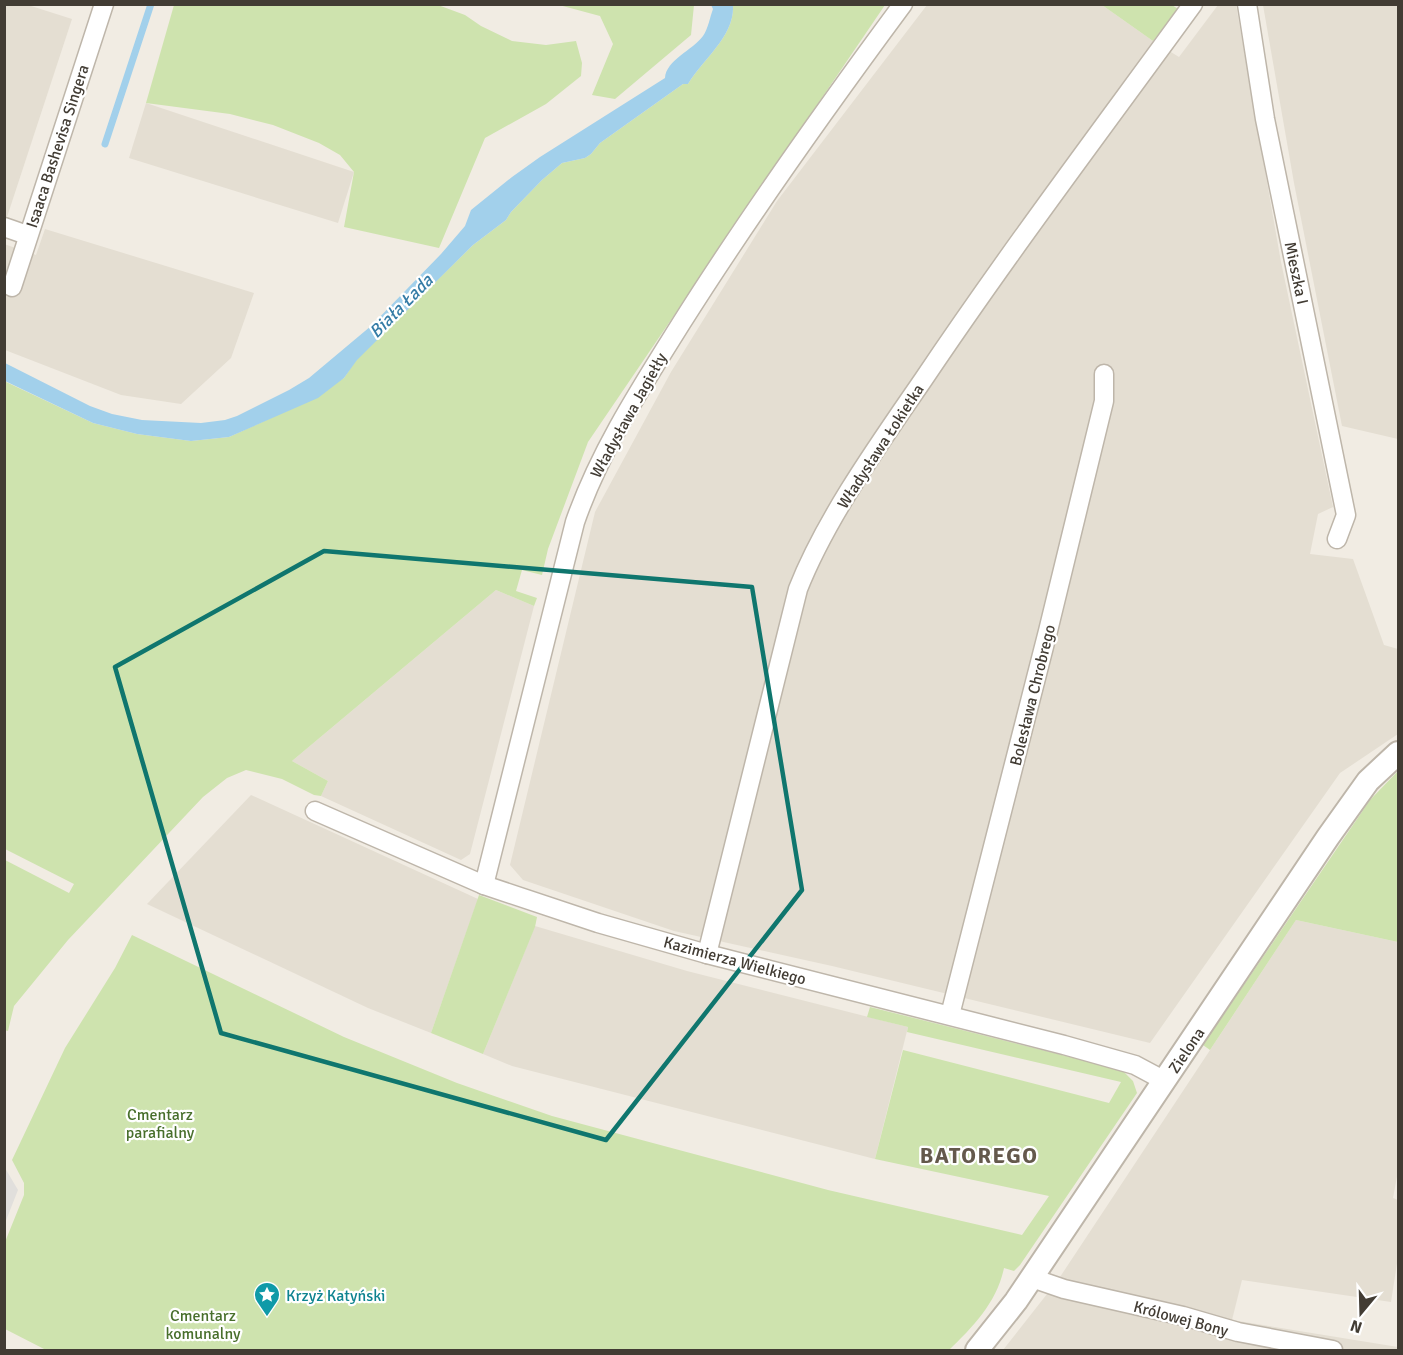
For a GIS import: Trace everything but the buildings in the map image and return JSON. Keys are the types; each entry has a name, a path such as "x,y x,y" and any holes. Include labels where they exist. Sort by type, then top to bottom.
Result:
{"street":[{"name":"Isaaca Bashevisa Singera","path":"12,287 27,235 104,4"},
{"name":"Władysława Jagiełły","path":"484,885 575,522 596,470 638,392 725,255 835,96 903,4"},
{"name":"Władysława Łokietka","path":"707,954 791,615 805,570 885,435 953,336 1193,4"},
{"name":"Mieszka I","path":"1247,4 1265,119 1346,515 1337,539"},
{"path":"4,227 27,235"},
{"name":"Bolesława Chrobrego","path":"950,1015 1104,401 1104,374"},
{"name":"Zielona","path":"977,1350 1003,1320 1032,1278 1368,781 1398,753"},
{"name":"Kazimierza Wielkiego","path":"315,811 484,885 598,923 707,954 950,1015 1135,1065 1165,1081"},
{"name":"Królowej Bony","path":"1032,1278 1065,1290 1183,1316 1238,1332 1333,1350"}],"highlighted area":[{"path":"324,551 752,587 802,890 606,1140 221,1033 115,667"}],"shaded area":[{"path":"5,4 28,5 72,19 7,217 4,216"},
{"path":"927,5 1102,5 1179,57 1218,5 1236,5 1281,262 1333,507 1318,514 1310,554 1353,559 1384,645 1398,649 1398,734 1340,773 1150,1043 832,966 674,931 523,880 510,865 595,512 671,372 777,201"},
{"path":"1263,5 1398,5 1398,439 1342,426 1294,183"},
{"path":"146,103 354,172 338,223 129,158"},
{"path":"45,229 254,293 231,358 181,404 121,395 5,350 4,244 36,255"},
{"path":"496,590 534,606 470,854 461,860 321,796 328,781 292,761"},
{"path":"251,795 478,899 431,1033 368,1008 147,904"},
{"path":"1296,920 1398,942 1398,1171 1393,1198 1398,1200 1398,1257 1391,1302 1242,1280 1232,1320 1398,1347 1398,1350 1003,1350 1058,1280"},
{"path":"535,926 687,971 908,1027 875,1159 512,1066 483,1054"},
{"path":"5,1168 18,1190 5,1223"}],"green space":[{"path":"174,5 438,5 465,15 481,26 512,41 546,45 576,41 582,63 581,76 546,104 485,138 439,248 344,227 354,172 340,155 319,143 273,125 230,114 146,103"},
{"path":"559,5 694,5 691,35 615,99 592,95 613,44 600,16"},
{"path":"733,5 885,5 588,442 548,549 542,575 522,570 516,591 537,598 534,606 496,590 292,761 328,781 321,796 314,795 282,779 246,770 227,778 203,797 68,940 14,1006 8,1031 4,1030 5,860 69,893 74,884 5,849 4,381 93,423 137,434 191,441 229,437 273,417 344,378 356,360 473,245 506,220 542,180 562,163 585,158 600,143 683,84 688,84 724,37 729,27"},
{"path":"1102,5 1172,5 1178,9 1153,41"},
{"path":"1398,771 1398,942 1296,920 1210,1050 1203,1045 1370,800"},
{"path":"479,895 537,917 535,927 483,1054 431,1033"},
{"name":"Cmentarz parafialny","path":"132,935 344,1037 457,1083 552,1116 828,1190 1022,1235 1049,1196 875,1159 903,1050 1109,1103 1121,1082 907,1032 908,1027 867,1017 870,1007 1122,1070 1133,1081 1137,1093 1020,1265 1014,1271 1004,1268 990,1303 975,1323 949,1350 46,1350 5,1329 5,1242 24,1195 24,1183 12,1160 65,1048 115,968"}],"water":[{"name":"Biała Łada","path":"711,5 733,5 729,27 717,47 688,84 683,84 600,143 585,158 562,163 542,180 506,220 473,245 357,360 344,378 318,398 229,437 191,441 137,434 93,423 5,381 5,363 90,406 112,414 142,420 201,423 237,416 289,390 309,378 371,326 441,254 465,226 471,210 540,157 665,78 675,60 703,36 713,9"}],"waterway":[{"path":"105,144 151,4"}],"place":[{"name":"Krzyż Katyński","path":"267,1318"}],"district":[{"name":"BATOREGO","path":"979,1155"}],"park label":[{"name":"Cmentarz komunalny","path":"203,1324"}]}
